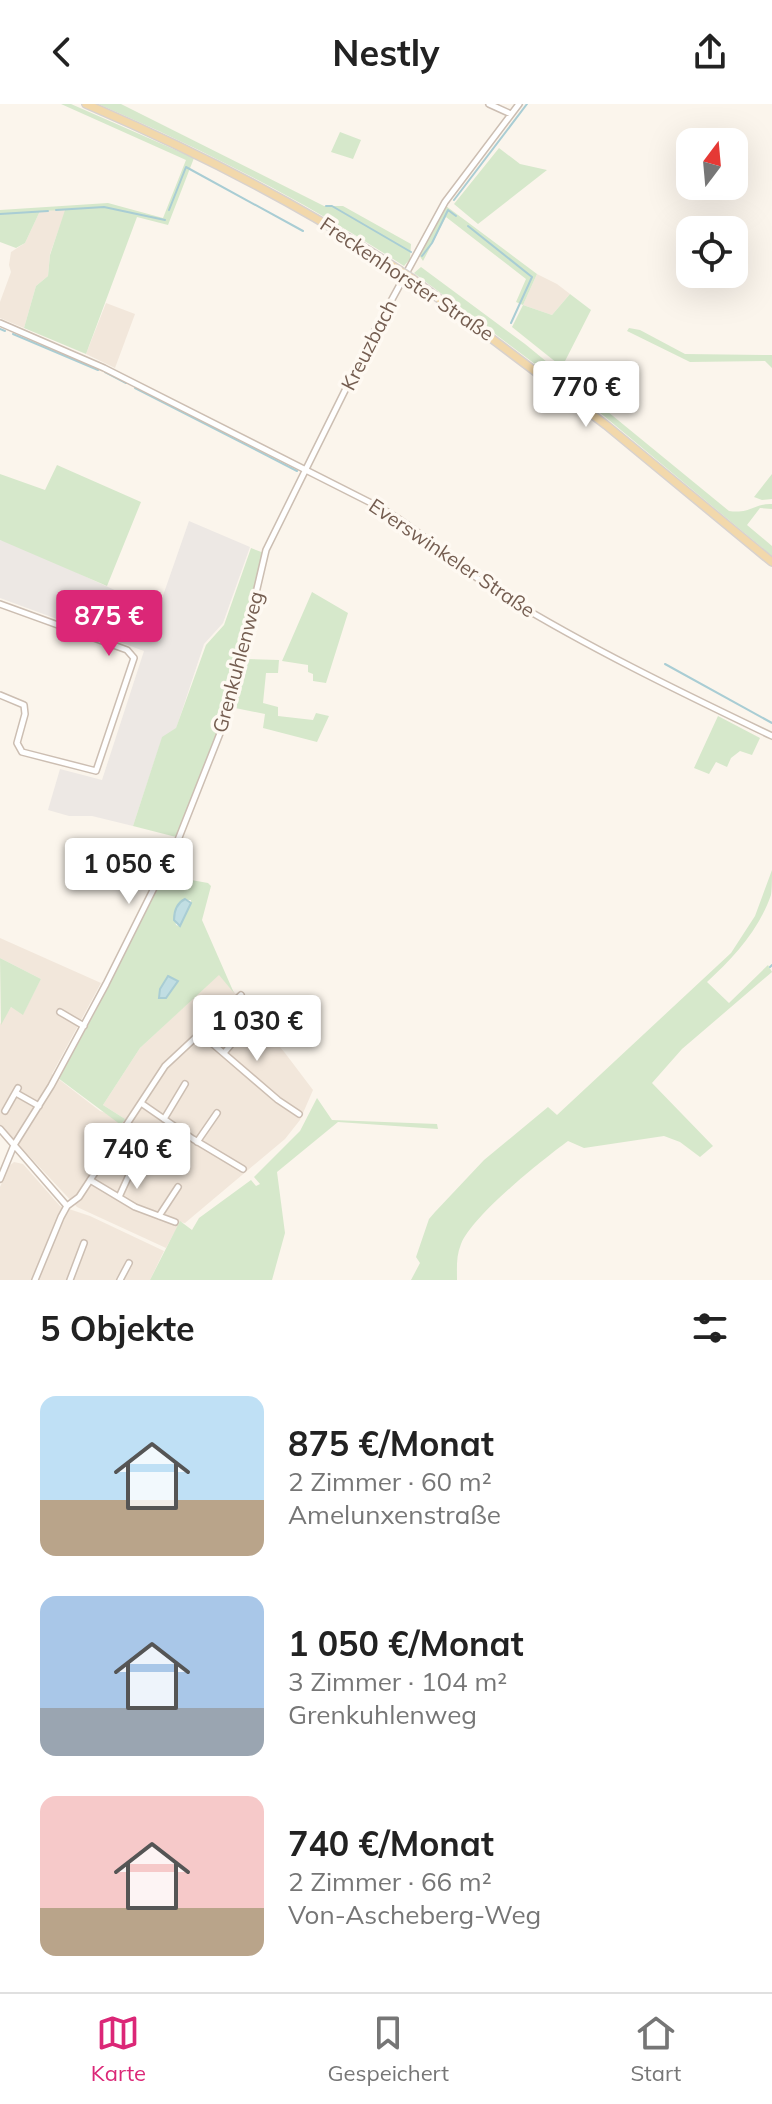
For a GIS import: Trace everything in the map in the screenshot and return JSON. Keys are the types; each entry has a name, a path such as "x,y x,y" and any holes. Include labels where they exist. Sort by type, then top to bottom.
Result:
{"main road":[{"name":"Freckenhorster Straße","path":"86,104 253,182 413,279 618,434 772,562"}],"street":[{"path":"489,104 511,114"},
{"name":"Kreuzbach","path":"306,469 372,336 445,202 519,104"},
{"name":"Everswinkeler Straße","path":"0,323 104,368 397,517 478,579 514,601 772,736"},
{"name":"Grenkuhlenweg","path":"0,1179 14,1145 84,1026 164,871 228,713 266,550 306,469"},
{"path":"0,604 127,650 134,658 96,771 22,752 17,743 24,705 0,695"},
{"path":"35,1280 67,1206 79,1197 165,1066 241,995"},
{"path":"60,1012 84,1026"},
{"path":"224,1053 243,1030"},
{"path":"200,1033 278,1100 299,1114"},
{"path":"164,1119 185,1084"},
{"path":"5,1111 17,1091 39,1106"},
{"path":"141,1103 243,1169"},
{"path":"197,1142 217,1113"},
{"path":"0,1129 67,1206"},
{"path":"119,1197 135,1162"},
{"path":"90,1180 135,1207 175,1222"},
{"path":"159,1216 178,1187"},
{"path":"70,1280 84,1243"},
{"path":"120,1280 129,1263"}],"shaded area":[{"path":"66,209 50,254 48,276 36,286 24,328 0,318 0,302 11,272 11,252 25,243 40,211"},
{"path":"537,274 570,294 552,315 523,305"},
{"path":"106,303 135,314 115,368 86,354"},
{"path":"189,521 250,547 223,623 204,644 176,729 162,738 133,826 48,810 60,769 102,780 144,651 0,598 0,540 158,610"},
{"path":"0,938 101,983 52,1074 100,1111 125,1119 103,1105 140,1048 219,974 313,1090 300,1120 285,1139 185,1223 180,1222 166,1248 77,1207 0,1125 0,1024 11,1007 23,1014 41,979 0,958"},
{"path":"14,1162 23,1164 60,1206 90,1216 164,1251 150,1280 0,1280 0,1187 9,1166"}],"green space":[{"path":"61,104 71,104 194,158 168,225 137,217 86,354 24,328 36,286 48,276 50,255 65,210 40,211 25,243 16,248 0,242 0,210 108,203 163,218 186,160"},
{"path":"98,104 121,104 324,206 343,206 411,244 410,259 404,266 254,178"},
{"path":"340,132 361,140 353,159 331,152"},
{"path":"499,148 520,164 547,170 478,224 454,204"},
{"path":"446,206 537,274 523,305 516,302 526,279 446,217 423,261 419,255"},
{"path":"421,267 525,344 729,511 772,504 772,509 760,508 747,525 772,546 772,556 604,416 414,273"},
{"path":"570,294 591,310 562,367 512,327 523,305 552,315"},
{"path":"629,328 640,330 685,354 772,355 772,368 765,361 690,362 627,331"},
{"path":"57,465 141,502 107,586 0,540 0,474 45,490"},
{"path":"772,474 772,499 754,497"},
{"path":"251,548 264,553 225,711 176,837 133,826 162,737 176,728 206,645 224,625"},
{"path":"312,592 348,613 326,683 313,681 308,665 282,661"},
{"path":"247,659 279,660 278,673 266,673 263,703 278,707 278,716 313,720 316,713 329,716 317,742 263,728 265,714 235,708"},
{"path":"718,716 760,738 752,755 740,751 731,758 727,767 716,762 709,774 694,768"},
{"path":"772,870 771,895 760,920 736,953 707,982 729,1003 768,965 772,972 682,1049 652,1083 713,1146 700,1157 680,1142 664,1136 584,1148 568,1141 479,1218 461,1244 457,1280 411,1280 420,1263 416,1257 429,1219 435,1212 484,1160 548,1107 557,1115 731,953 755,916"},
{"path":"163,875 208,883 211,886 202,920 234,993 219,975 140,1048 103,1105 125,1119 121,1125 58,1078 93,1016","holes":["182,900 191,900 179,926 176,925 174,913"]},
{"path":"0,958 41,979 23,1015 11,1007 1,1025"},
{"path":"317,1098 332,1120 437,1124 438,1129 338,1122 277,1172 285,1233 272,1280 150,1280 180,1221 192,1230 199,1218 251,1180 256,1186 260,1184 254,1177 300,1131"}],"water":[{"path":"185,899 191,903 180,926 174,920 175,913"},
{"path":"168,976 178,981 166,998 159,998 160,989"}],"waterway":[{"path":"454,200 527,104"},
{"path":"169,210 186,167 303,231"},
{"path":"326,206 332,206 411,252"},
{"path":"56,210 104,207 165,220"},
{"path":"422,256 448,210 456,216"},
{"path":"0,214 48,211"},
{"path":"468,226 532,277 511,323"},
{"path":"0,329 5,331"},
{"path":"13,334 98,370"},
{"path":"105,372 126,383"},
{"path":"135,388 297,471"},
{"path":"665,664 772,723"}]}
